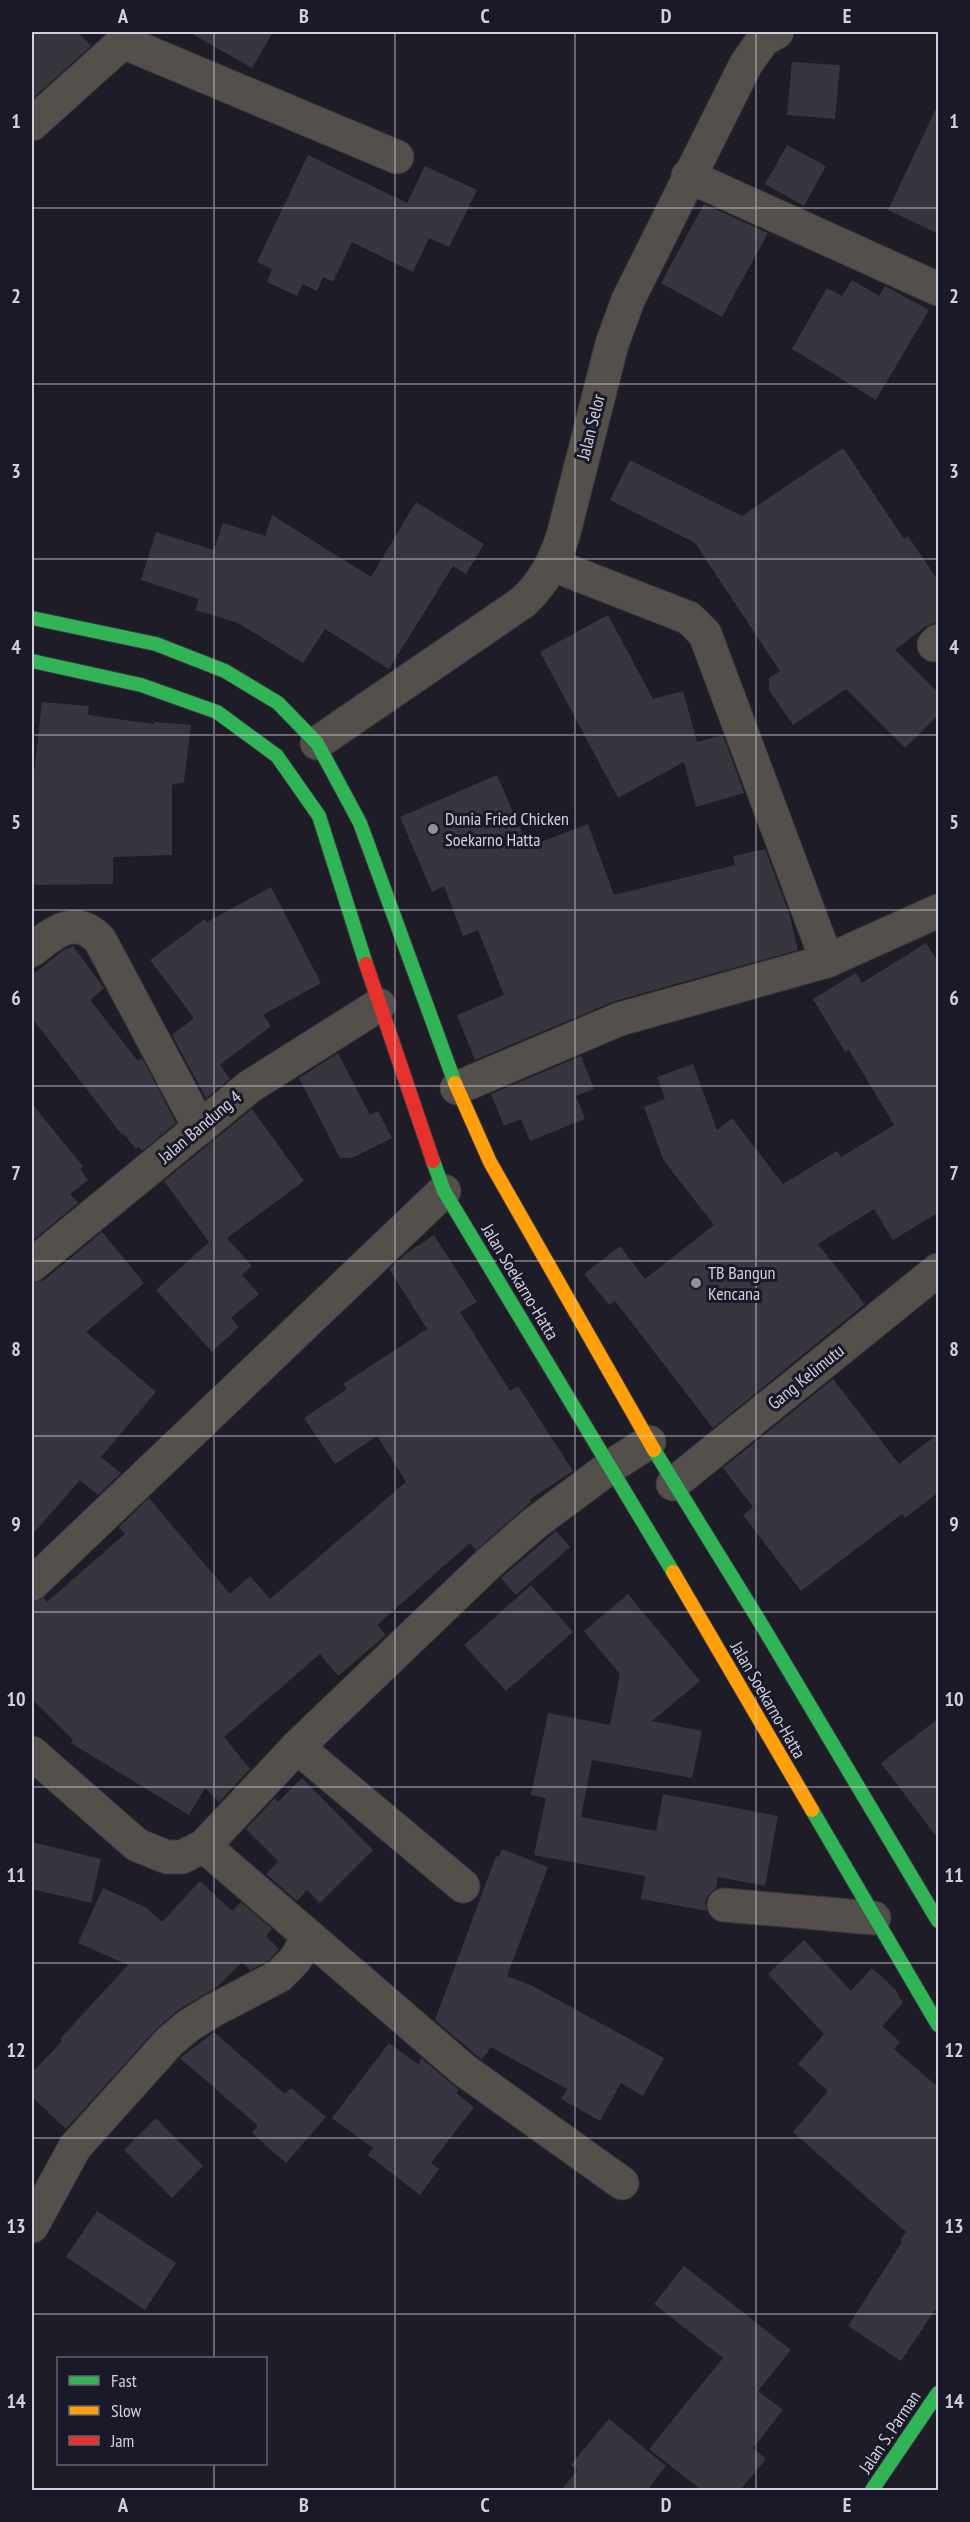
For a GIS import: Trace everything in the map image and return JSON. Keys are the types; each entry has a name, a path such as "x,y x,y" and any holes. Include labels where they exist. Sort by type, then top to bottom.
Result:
{"main road":[{"name":"Jalan Soekarno-Hatta","path":"32,618 156,644 225,671 278,703 317,743 360,823 457,1088 490,1162 673,1484 763,1627 939,1921"},
{"name":"Jalan Soekarno-Hatta","path":"32,661 141,685 217,712 277,756 319,816 379,1005 444,1191 610,1467 939,2025"},
{"name":"Jalan S. Parman","path":"872,2490 939,2393"}],"street":[{"name":"Jalan Selor","path":"317,743 523,602 539,587 553,565 563,536 612,344 628,300 746,64 763,40 777,32"},
{"path":"32,124 129,37 397,157"},
{"path":"688,176 939,289"},
{"path":"553,565 689,618 705,634 827,960"},
{"path":"457,1088 620,1019 827,960 939,911"},
{"path":"35,943 61,929 82,926 92,931 99,940 200,1128"},
{"name":"Jalan Bandung 4","path":"32,1265 249,1087 379,1005"},
{"path":"32,1584 444,1191"},
{"name":"Gang Kelimutu","path":"673,1484 939,1270"},
{"path":"32,1754 137,1845 167,1857 182,1857 204,1846 297,1747 489,1562 535,1523 610,1467 649,1442"},
{"path":"297,1747 463,1886"},
{"path":"204,1846 464,2070 622,2183"},
{"path":"724,1905 874,1918"},
{"path":"32,2226 75,2147 169,2042 204,2016 279,1976 295,1960 309,1936"}],"building":[{"path":"32,32 78,32 91,46 32,99"},
{"path":"189,32 273,32 252,68"},
{"path":"792,62 840,65 835,119 787,115"},
{"path":"939,102 939,234 888,210"},
{"path":"787,145 826,166 804,206 765,184"},
{"path":"308,155 407,203 425,166 477,190 449,247 429,238 413,272 352,242 333,282 323,277 317,291 303,284 297,296 267,282 272,269 257,262"},
{"path":"704,204 768,233 722,317 661,283"},
{"path":"852,280 879,296 885,286 929,310 876,400 792,349 827,288 842,296"},
{"path":"843,448 904,539 908,536 939,582 939,621 925,627 895,650 939,693 939,714 905,748 846,689 793,725 769,690 769,678 780,671 695,543 610,500 630,460 742,516"},
{"path":"416,502 484,544 466,574 453,566 389,669 325,629 303,663 238,623 195,610 199,599 141,580 156,532 214,550 223,523 265,536 272,515 371,577"},
{"path":"608,615 653,699 683,691 697,742 723,735 744,793 696,807 684,762 618,798 540,652"},
{"path":"42,702 89,706 88,715 154,724 154,722 191,725 184,782 172,785 172,855 113,857 113,884 32,885 32,793"},
{"path":"497,775 528,847 588,824 614,895 735,865 733,856 765,849 789,913 798,950 615,1001 475,1060 457,1015 504,995 478,930 463,936 444,886 432,892 400,817"},
{"path":"271,887 321,983 263,1015 271,1026 220,1065 230,1079 206,1098 172,1035 194,1018 150,960 205,919 207,922"},
{"path":"926,943 939,963 939,1212 893,1240 874,1209 818,1244 865,1304 713,1428 615,1301 609,1305 584,1274 620,1246 645,1279 714,1225 664,1161 644,1107 665,1099 657,1077 693,1064 717,1130 732,1118 783,1184 837,1151 841,1157 894,1125 849,1050 845,1052 813,999 856,973 862,983"},
{"path":"73,946 104,988 90,1000 138,1061 142,1058 176,1123 142,1151 139,1147 136,1149 123,1133 122,1135 32,1018 32,975 64,950"},
{"path":"338,1053 370,1115 378,1111 392,1138 352,1158 340,1158 299,1078"},
{"path":"581,1056 594,1089 576,1096 585,1119 530,1141 521,1119 504,1126 491,1094"},
{"path":"32,1104 83,1166 80,1169 88,1180 70,1194 78,1203 32,1241"},
{"path":"252,1109 304,1181 227,1238 252,1266 242,1275 259,1294 231,1318 239,1327 212,1352 156,1290 209,1242 164,1181"},
{"path":"102,1232 144,1283 86,1332 156,1392 101,1457 121,1473 98,1495 80,1480 32,1535 32,1283 44,1280"},
{"path":"434,1235 477,1302 460,1312 510,1391 518,1386 573,1471 529,1500 531,1502 476,1550 470,1543 377,1625 386,1635 338,1676 320,1654 224,1737 250,1769 219,1802 205,1788 189,1815 71,1743 73,1740 32,1699 32,1602 44,1598 47,1602 125,1534 119,1527 149,1498 230,1594 250,1576 270,1599 406,1482 377,1436 335,1464 304,1418 347,1389 343,1384 427,1329 389,1269 407,1253"},
{"path":"833,1379 899,1464 939,1433 939,1492 905,1518 902,1514 801,1591 743,1515 753,1507 723,1468"},
{"path":"556,1531 570,1547 516,1595 501,1578"},
{"path":"531,1585 573,1632 506,1691 464,1645"},
{"path":"628,1594 700,1681 652,1721 702,1731 692,1778 592,1760 581,1817 656,1831 663,1794 778,1816 765,1886 718,1877 716,1888 708,1895 705,1903 707,1911 641,1899 645,1876 534,1855 546,1798 531,1795 548,1713 610,1725 620,1674 584,1631"},
{"path":"939,1718 939,1840 881,1763"},
{"path":"302,1778 373,1850 320,1903 307,1890 297,1901 266,1874 278,1861 246,1829 275,1798 278,1802"},
{"path":"32,1842 101,1859 91,1903 32,1889"},
{"path":"502,1849 548,1867 507,1976 531,1985 664,2058 643,2096 621,2083 600,2121 561,2099 567,2089 491,2047 482,2060 435,2020 496,1856 499,1857"},
{"path":"200,1881 232,1911 241,1902 272,1929 266,1936 279,1949 268,1961 250,1970 242,1962 217,1987 178,2010 157,2028 66,2129 32,2097 32,2073 128,1965 78,1943 103,1888 147,1908 162,1922"},
{"path":"804,1940 851,1991 872,1968 895,1989 903,2003 882,2026 900,2042 894,2049 939,2088 939,2304 901,2361 848,2326 902,2242 900,2240 906,2232 793,2132 828,2091 798,2064 824,2034 768,1974"},
{"path":"214,2032 285,2094 291,2088 326,2117 286,2163 252,2133 258,2126 180,2058"},
{"path":"389,2043 419,2065 421,2058 459,2090 456,2093 474,2107 431,2163 439,2169 420,2195 368,2155 373,2148 332,2118"},
{"path":"156,2118 203,2166 172,2198 124,2150"},
{"path":"97,2211 176,2263 145,2310 66,2257"},
{"path":"684,2266 791,2350 758,2391 783,2410 753,2448 766,2459 740,2490 701,2490 649,2449 723,2358 654,2304"},
{"path":"609,2419 666,2466 647,2490 561,2490 578,2470 571,2465"}],"traffic: fast":[{"path":"32,618 156,644 225,671 278,703 317,743 360,823 455,1083"},
{"path":"32,661 141,685 217,712 277,756 319,816 366,964"},
{"path":"433,1161 444,1191 673,1572"},
{"path":"654,1450 763,1627 938,1921"},
{"path":"812,1810 938,2025"},
{"path":"872,2490 938,2393"}],"traffic: slow":[{"path":"455,1083 490,1162 654,1450"},
{"path":"673,1572 812,1810"}],"traffic: jam":[{"path":"366,964 433,1161"}],"place":[{"name":"Dunia Fried Chicken Soekarno Hatta","path":"433,829"},
{"name":"TB Bangun Kencana","path":"696,1283"}]}
